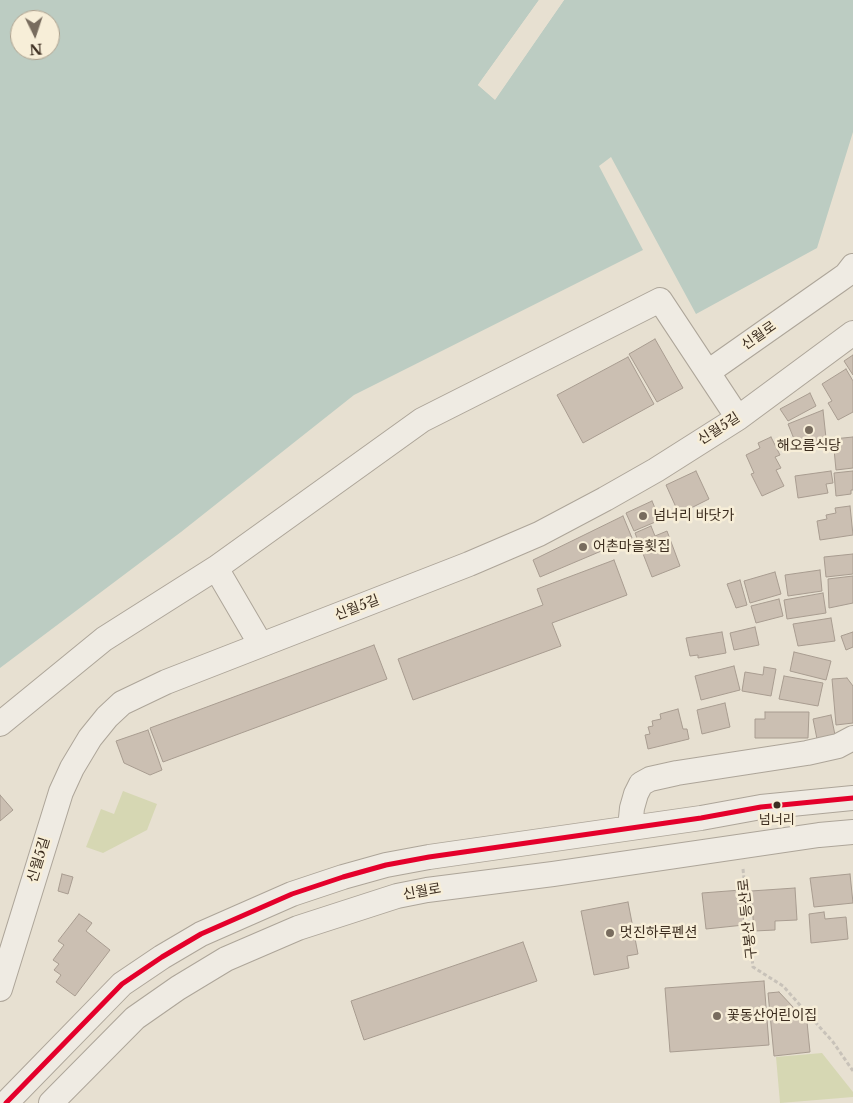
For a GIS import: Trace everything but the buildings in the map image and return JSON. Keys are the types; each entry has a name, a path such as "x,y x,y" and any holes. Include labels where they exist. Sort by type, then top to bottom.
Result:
{"street":[{"name":"신월로","path":"708,372 846,275 853,266"},
{"path":"0,724 104,639 216,568 422,420 660,300 738,418"},
{"name":"신월5길","path":"0,989 60,792 90,738 122,702 166,682 469,564 539,534 648,474 738,418 853,333"},
{"path":"216,568 261,645"},
{"path":"630,828 632,808 636,794 641,784 650,779 677,773 807,753 838,746 853,738"},
{"path":"6,1103 122,984 201,934 292,894 386,865 430,857 701,818 761,807 853,798"},
{"name":"신월로","path":"51,1103 135,1018 178,988 226,959 298,928 397,896 427,890 553,874 819,835 853,832"}],"path":[{"name":"구봉산 등산로","path":"741,846 753,967 783,986 833,1042 853,1071"}],"green space":[{"path":"123,791 157,804 147,830 103,853 86,847 101,809 114,814"},
{"path":"822,1053 853,1092 853,1097 780,1103 776,1057"}],"shaded area":[{"path":"0,0 539,0 478,85 495,99 564,0 853,0 853,132 817,248 696,314 611,157 599,166 643,250 354,395 181,532 0,668"}],"pier":[{"path":"539,0 541,1 481,85 494,96 561,0 564,0 495,100 478,85"}],"transit line":[{"path":"6,1103 122,984 201,934 292,894 386,865 429,857 701,818 761,807 853,798"}],"place":[{"name":"해오름식당","path":"809,430"},
{"name":"넘너리 바닷가","path":"643,516"},
{"name":"어촌마을횟집","path":"583,547"},
{"name":"넘너리","path":"777,805"},
{"name":"멋진하루펜션","path":"610,933"},
{"name":"꽃동산어린이집","path":"717,1016"}]}
